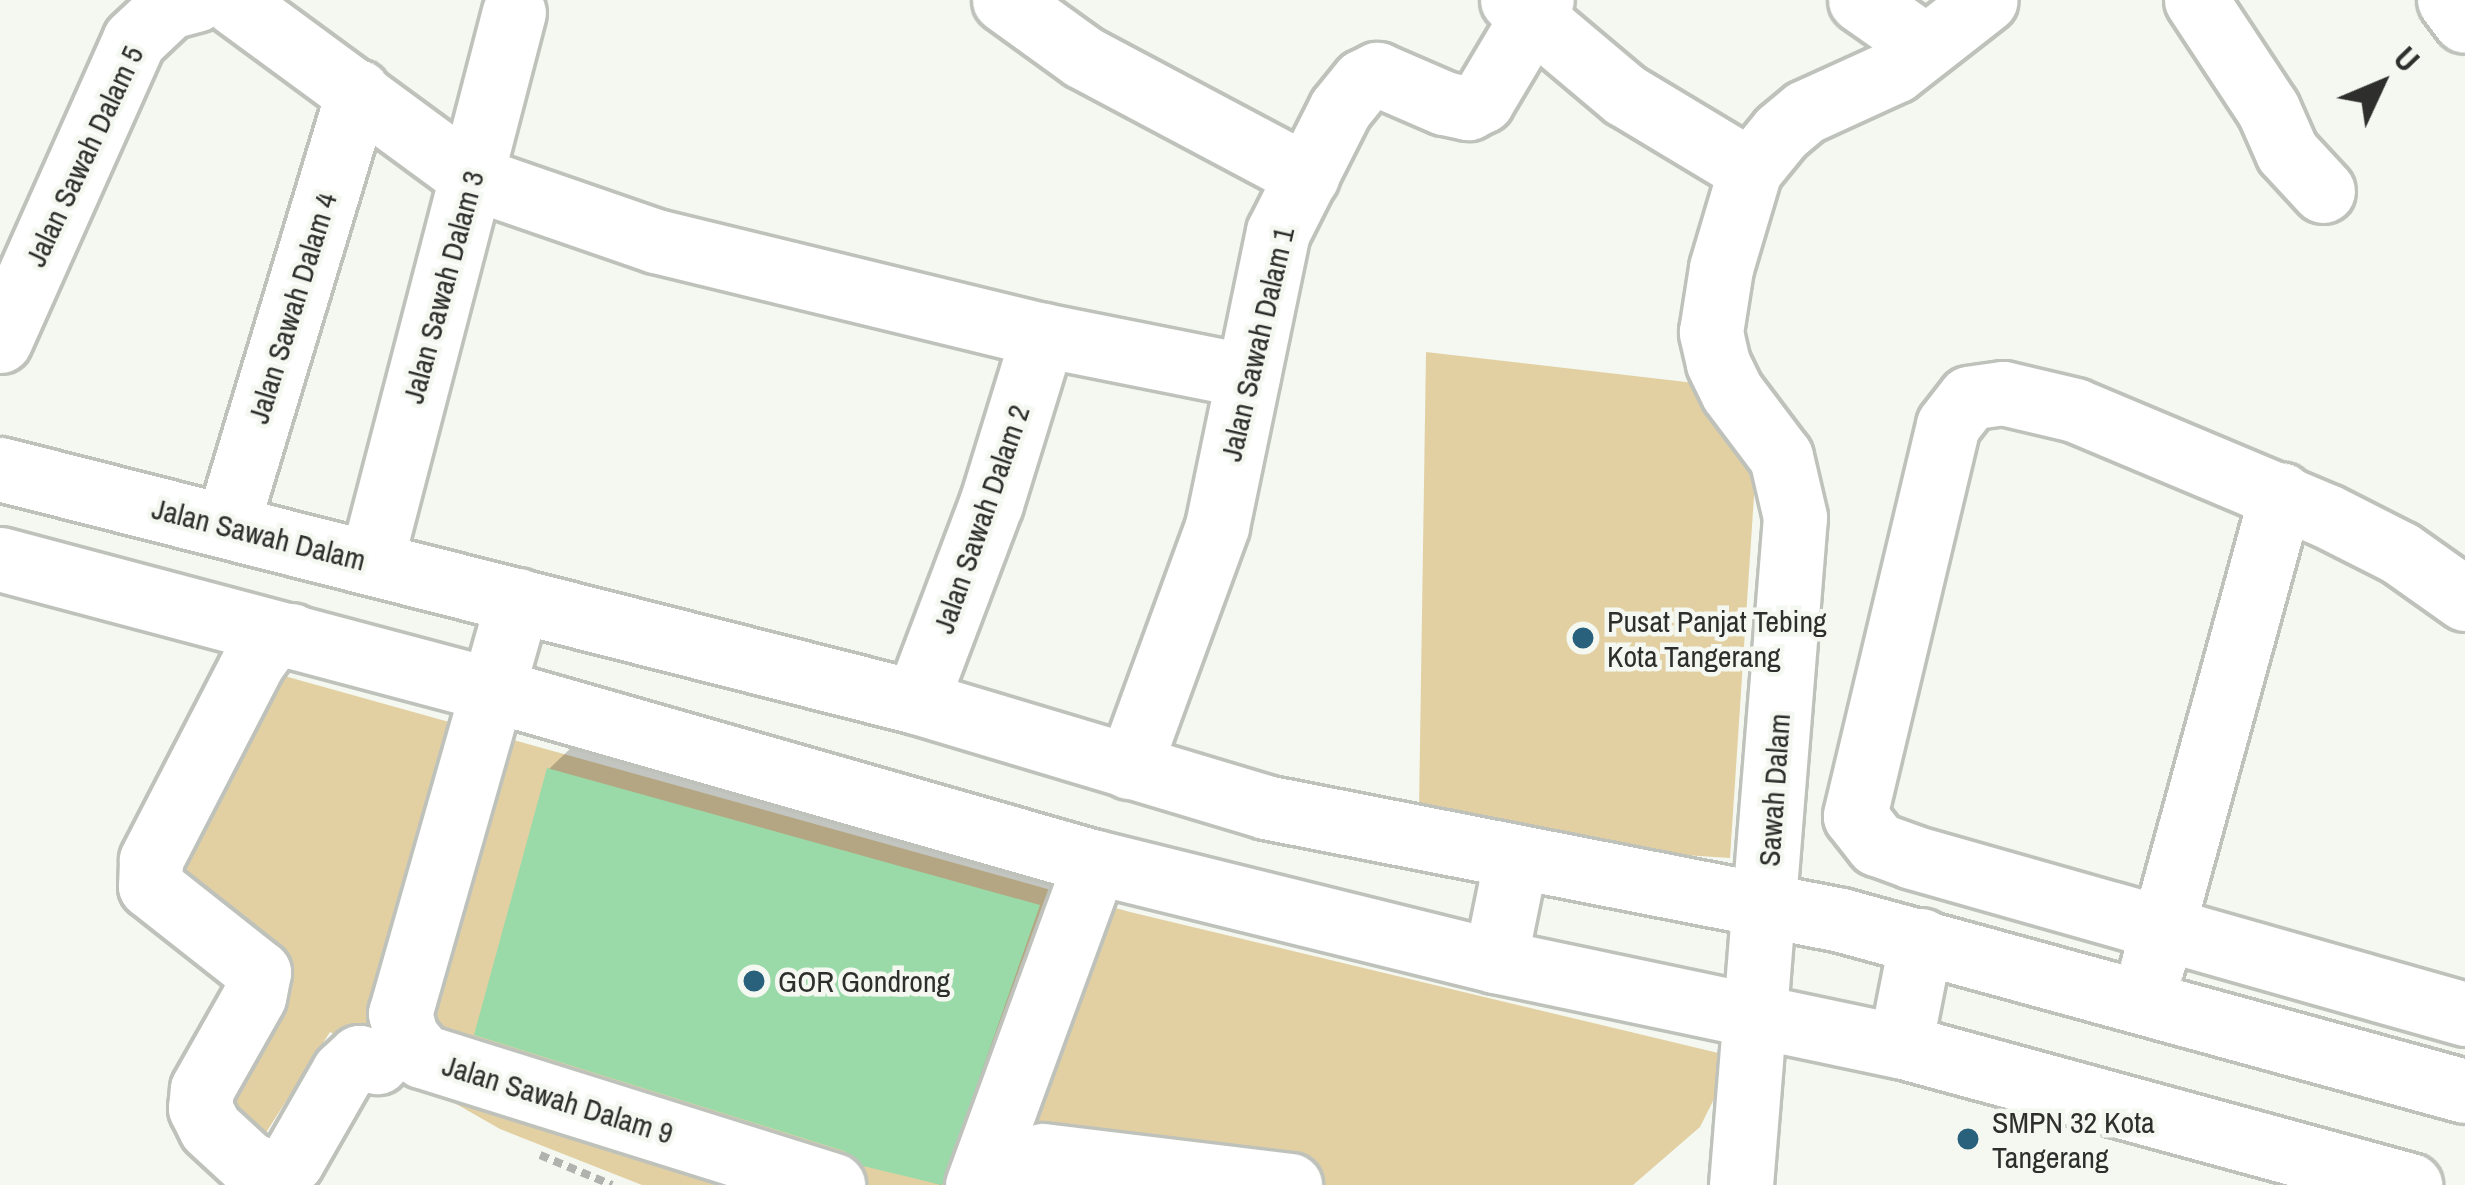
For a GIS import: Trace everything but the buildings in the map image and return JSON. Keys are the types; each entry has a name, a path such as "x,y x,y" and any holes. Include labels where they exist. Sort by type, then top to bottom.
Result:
{"street":[{"path":"1004,0 1083,57 1307,176"},
{"path":"1860,0 1924,44"},
{"name":"Sawah Dalam","path":"1741,1185 1796,517 1781,457 1732,392 1711,332 1721,268 1750,170 1804,112 1858,92 1895,71 1986,0"},
{"path":"2195,0 2268,109 2287,152 2323,191"},
{"path":"2450,0 2465,21"},
{"path":"189,5 358,91 471,177 656,241 1043,335 1248,376"},
{"name":"Jalan Sawah Dalam 5","path":"0,340 134,40 189,5"},
{"path":"1528,5 1625,95 1750,170"},
{"name":"Jalan Sawah Dalam 1","path":"1130,767 1217,526 1278,232 1340,109 1363,81 1377,74 1444,103 1468,108 1482,101 1528,5"},
{"name":"Jalan Sawah Dalam 3","path":"371,562 514,12"},
{"name":"Jalan Sawah Dalam 4","path":"227,525 358,91"},
{"name":"Jalan Sawah Dalam 2","path":"916,702 991,504 1043,335"},
{"path":"2465,599 2400,553 2281,494 2075,410 2003,393 1970,398 1948,425 1855,816 1877,844 1912,857 2465,1014"},
{"name":"Jalan Sawah Dalam","path":"0,469 371,562 502,658"},
{"path":"2143,1000 2281,494"},
{"path":"0,560 291,635 916,702 1265,807 1516,857 2143,1000 2465,1091"},
{"path":"291,635 268,640 253,662 152,860 150,886 259,972 254,997 202,1089 200,1108 211,1128 248,1163 271,1173 292,1161 344,1072 359,1058 377,1062"},
{"path":"502,658 1095,862 1495,961 1759,1001 1902,1036 2410,1185"},
{"name":"Jalan Sawah Dalam 9","path":"502,658 400,1013 406,1036 422,1056 833,1185"},
{"path":"1495,961 1516,857"},
{"path":"977,1185 1095,862"},
{"path":"1902,1036 1919,950"},
{"path":"1009,1185 1026,1162 1043,1155 1290,1185"}],"shaded area":[{"name":"Pusat Panjat Tebing Kota Tangerang","path":"1426,352 1695,383 1756,466 1730,858 1560,847 1419,810"},
{"path":"252,667 1130,912 1735,1057 1700,1127 1633,1185 642,1185 500,1129 330,1032 246,1164 188,1116 259,961 160,896"}],"place":[{"name":"Pusat Panjat Tebing Kota Tangerang","path":"1583,638"},
{"name":"GOR Gondrong","path":"754,981"},
{"name":"SMPN 32 Kota Tangerang","path":"1968,1139"}]}
